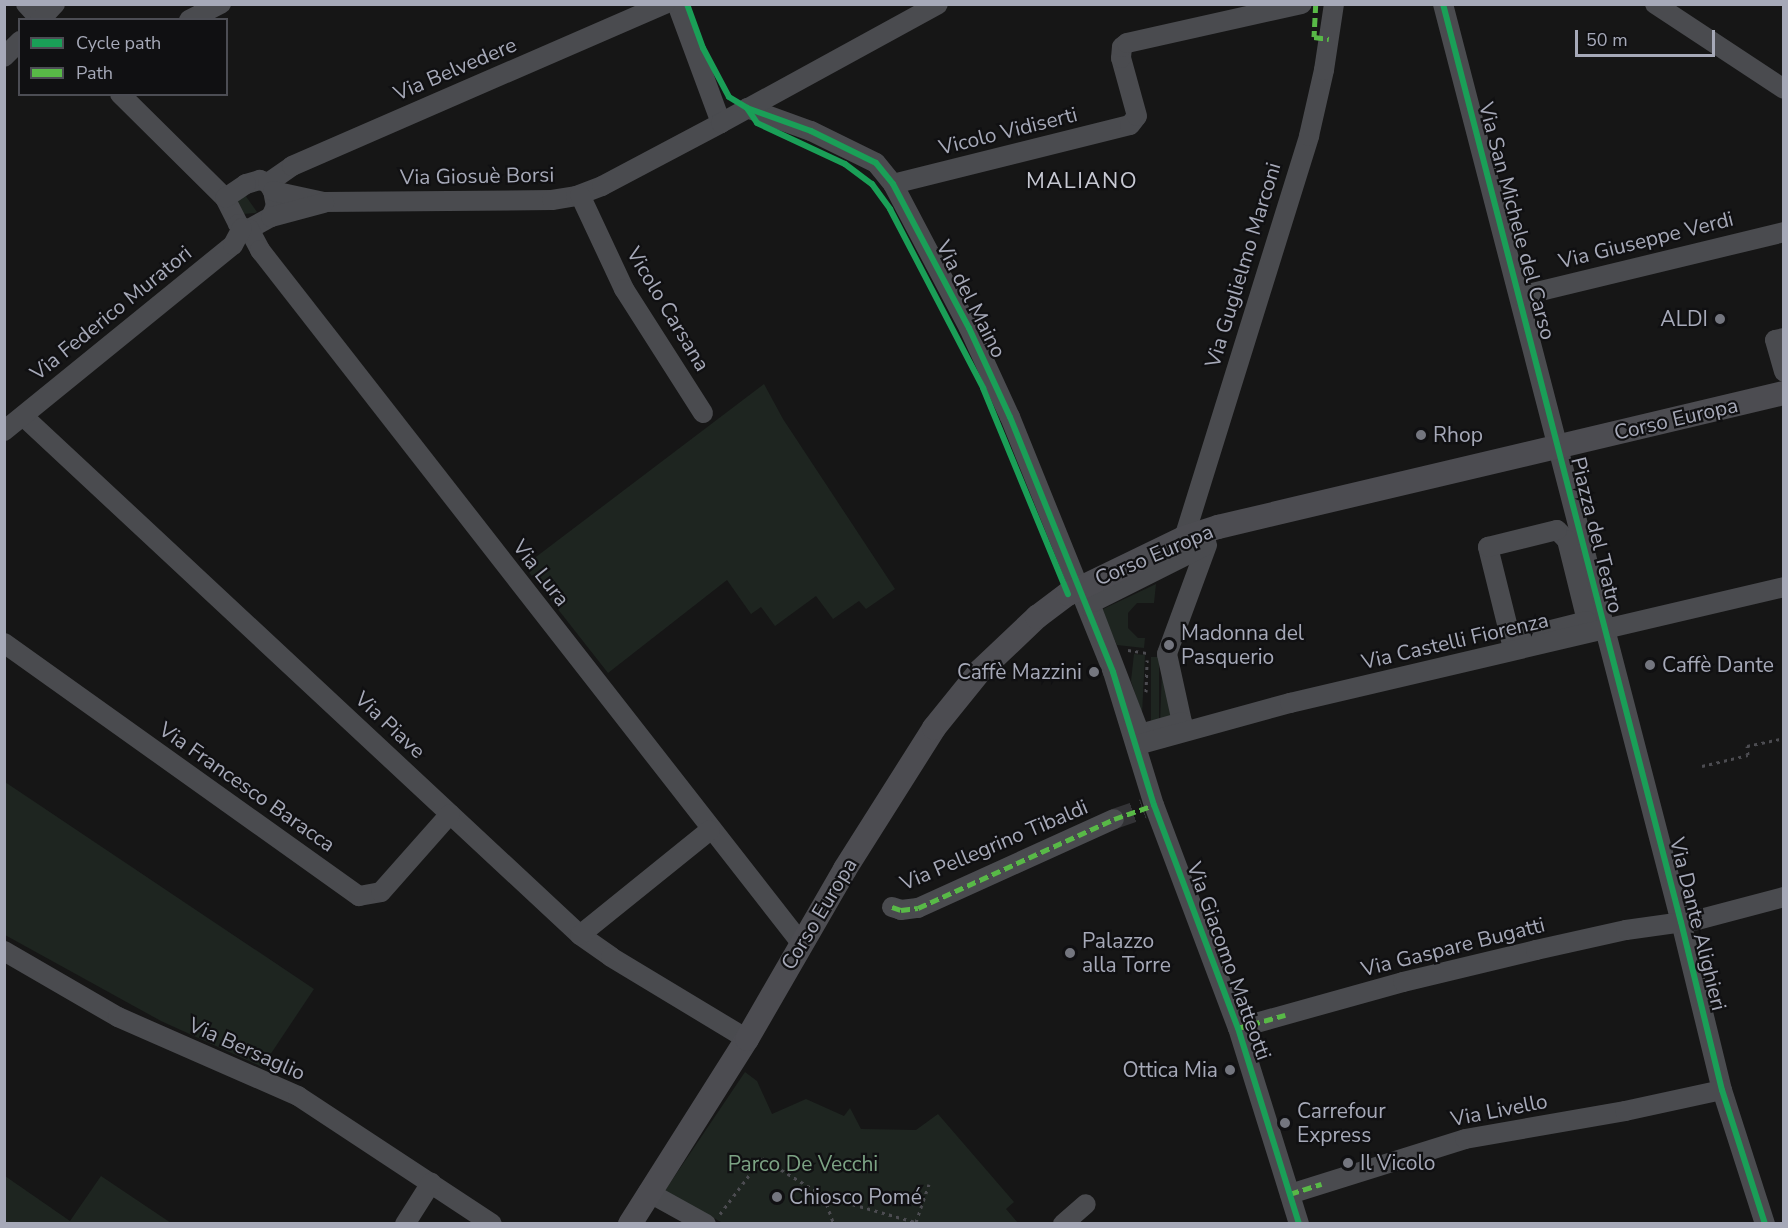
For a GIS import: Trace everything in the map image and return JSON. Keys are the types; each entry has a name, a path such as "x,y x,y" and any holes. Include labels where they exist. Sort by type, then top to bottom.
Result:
{"main road":[{"name":"Corso Europa","path":"630,1224 648,1192 747,1039 801,943 934,729 980,671 1037,617 1078,588 1184,538 1218,527 1784,393"}],"street":[{"path":"26,4 40,18"},
{"path":"42,18 55,4"},
{"path":"193,18 220,4"},
{"name":"Via Belvedere","path":"271,187 292,166 665,4"},
{"path":"677,4 722,123"},
{"name":"Via Giosuè Borsi","path":"272,217 324,202 552,200 580,195 602,186 722,123 938,4"},
{"name":"Vicolo Vidiserti","path":"893,184 1134,123 1137,117 1121,58 1122,47 1127,43 1302,4"},
{"name":"Via Guglielmo Marconi","path":"1184,538 1308,136 1324,70 1334,4"},
{"name":"Via San Michele del Carso","path":"1443,4 1558,447"},
{"path":"1655,4 1784,89"},
{"path":"4,57 18,43"},
{"path":"122,96 225,198 238,224 246,228 272,217 276,206 271,187 260,180 246,184 225,198"},
{"name":"Via del Maino","path":"747,108 811,130 862,155 876,163 893,184 969,328 1010,417 1139,739"},
{"name":"Via Giosuè Borsi","path":"271,187 324,202"},
{"name":"Vicolo Carsana","path":"580,195 624,289 703,413"},
{"name":"Via Federico Muratori","path":"4,431 233,245 246,228"},
{"name":"Via Lura","path":"246,228 260,250 710,830 801,943"},
{"name":"Via Giuseppe Verdi","path":"1520,296 1784,232"},
{"path":"1784,338 1775,340 1784,372"},
{"name":"Via Piave","path":"23,416 580,935 611,957 747,1039"},
{"name":"Piazza del Teatro","path":"1558,447 1604,631"},
{"path":"1557,530 1567,540 1587,621 1511,640 1488,547 1557,530"},
{"path":"1207,545 1167,654 1182,722 1139,739 1092,609 1093,602 1207,545"},
{"name":"Via Castelli Fiorenza","path":"1139,739 1784,587"},
{"name":"Via Dante Alighieri","path":"1604,631 1681,922 1722,1090 1765,1224"},
{"name":"Via Francesco Baracca","path":"4,643 359,896 381,892 450,814"},
{"name":"Via Giacomo Matteotti","path":"1139,739 1149,807 1238,1028 1299,1224"},
{"name":"Via Pellegrino Tibaldi","path":"892,907 901,910 918,908 1114,819"},
{"path":"580,935 710,830"},
{"name":"Via Gaspare Bugatti","path":"1238,1028 1403,982 1536,950 1626,930 1697,920 1784,897"},
{"name":"Via Bersaglio","path":"4,951 118,1017 234,1070 284,1088 492,1224"},
{"name":"Via Livello","path":"1290,1194 1465,1139 1625,1111 1722,1090"},
{"path":"405,1224 430,1183"},
{"path":"648,1192 711,1221"},
{"path":"1064,1224 1086,1204"}],"path":[{"path":"1784,723 1784,728"},
{"path":"1702,766 1748,754 1747,746 1784,738"},
{"path":"711,1221 762,1158 824,1197 922,1224"},
{"path":"916,1222 929,1184"},
{"path":"824,1197 834,1224"},
{"path":"894,1224 899,1217"}],"green space":[{"path":"245,195 257,212 243,214 236,202"},
{"path":"764,384 783,419 895,589 866,609 859,601 833,619 816,596 775,626 761,607 751,614 727,580 608,673 524,566"},
{"path":"1156,584 1154,603 1137,603 1128,613 1128,628 1138,638 1145,638 1144,648 1117,645 1101,610"},
{"path":"1134,654 1145,655 1142,714 1131,681"},
{"path":"1151,657 1159,657 1159,726 1151,726"},
{"path":"1162,669 1173,722 1160,725"},
{"path":"5,782 314,989 262,1067 161,1021 5,935"},
{"name":"Parco De Vecchi","path":"745,1072 757,1081 772,1114 806,1099 844,1116 850,1108 861,1129 916,1130 938,1114 1014,1202 1006,1209 1018,1223 723,1223 664,1192"},
{"path":"5,1176 70,1221 101,1176 171,1223 5,1223"}],"tunnel":[{"path":"1114,819 1143,809"}],"marked path":[{"path":"1316,4 1314,37 1329,39"},
{"path":"892,907 901,910 918,908 1114,819 1154,805"},
{"path":"1238,1028 1285,1015"},
{"path":"1290,1194 1321,1184"}],"cycle path":[{"path":"687,4 703,48 729,97 747,108 757,123 845,164 872,184 890,209 983,388 1068,594"},
{"path":"1443,4 1681,922 1722,1090 1765,1224"},
{"path":"747,108 811,131 876,163 893,184 969,328 1010,417 1113,672 1154,805 1238,1028 1299,1224"}],"place":[{"name":"ALDI","path":"1720,319"},
{"name":"Rhop","path":"1421,435"},
{"name":"Madonna del Pasquerio","path":"1169,645"},
{"name":"Caffè Dante","path":"1650,665"},
{"name":"Caffè Mazzini","path":"1094,672"},
{"name":"Palazzo alla Torre","path":"1070,953"},
{"name":"Ottica Mia","path":"1230,1070"},
{"name":"Carrefour Express","path":"1285,1123"},
{"name":"Il Vicolo","path":"1348,1163"},
{"name":"Chiosco Pomé","path":"777,1197"}],"district":[{"name":"MALIANO","path":"1082,182"}]}
